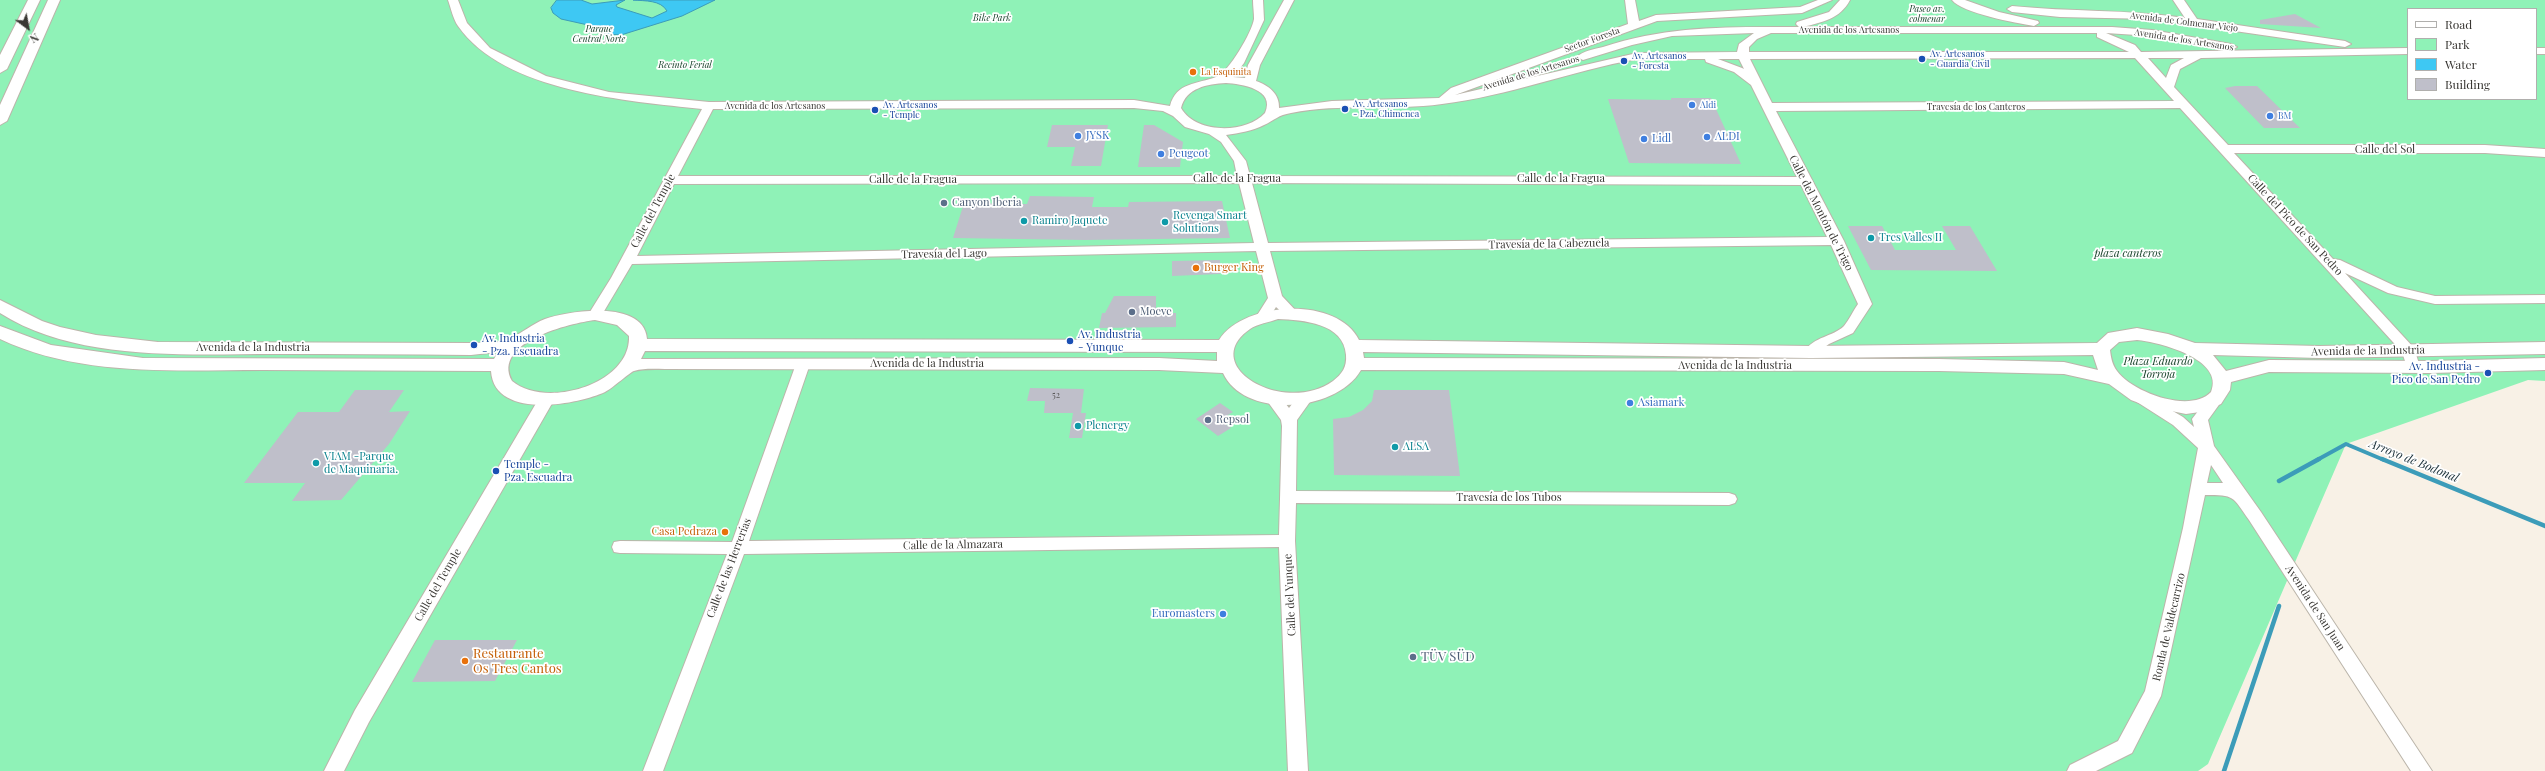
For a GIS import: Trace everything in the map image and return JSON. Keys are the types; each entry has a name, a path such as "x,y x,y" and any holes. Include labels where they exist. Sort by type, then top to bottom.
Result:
{"street":[{"path":"0,69 34,0"},
{"path":"0,121 54,0"},
{"name":"Avenida de los Artesanos","path":"453,0 462,24 486,50 542,78 609,94 708,106 1134,104 1165,108 1176,113 1190,124 1213,131"},
{"path":"1176,113 1175,102 1178,97 1194,86 1219,80 1229,74 1238,63 1258,22 1258,0"},
{"path":"1250,83 1254,66 1289,0"},
{"name":"Sector Foresta","path":"1630,0 1634,26"},
{"name":"Sector Foresta","path":"1441,101 1455,90 1656,18 1802,10 1827,0"},
{"path":"1743,56 1743,46 1753,37 1774,30 1821,19 1842,8 1845,0"},
{"path":"1957,0 1975,9 2003,18 2095,33 2117,40 2131,47 2138,55"},
{"name":"Avenida de Colmenar Viejo","path":"1976,0 1992,6 2022,11 2111,13 2193,22 2392,51"},
{"path":"2178,0 2184,6 2193,22"},
{"name":"Avenida de los Artesanos","path":"1441,101 1629,42 1672,33 1774,30 2075,30 2152,33 2266,52"},
{"path":"2095,33 2112,43 2113,51 2104,55"},
{"path":"1753,37 1760,49 1779,56"},
{"name":"Avenida de los Artesanos","path":"1248,128 1262,122 1271,114 1288,109 1321,106 1405,105 1467,98 1608,60 1637,56 1682,54 1743,56 2200,55 2266,52 2407,51"},
{"path":"1682,54 1715,61 1738,70 1756,84"},
{"name":"Calle del Pico de San Pedro","path":"2138,55 2323,256 2411,359"},
{"path":"2168,88 2175,67 2200,55"},
{"name":"Calle del Montón de Trigo","path":"1743,56 1805,181 1837,241 1865,304 1848,330 1824,341 1811,352"},
{"path":"1219,80 1250,83 1260,87 1273,98 1274,106 1271,114"},
{"name":"Avenida de los Artesanos","path":"1134,104 1178,97"},
{"name":"Avenida de los Artesanos","path":"1273,98 1321,106"},
{"name":"Travesía de los Canteros","path":"1768,106 1977,107 2183,104"},
{"name":"Calle del Temple","path":"595,315 627,260 708,106"},
{"path":"1213,131 1248,128"},
{"path":"1240,161 1240,139 1248,128"},
{"path":"1213,131 1225,139 1240,161 1275,298 1292,314"},
{"name":"Calle del Sol","path":"2225,149 2485,149 2545,153"},
{"name":"Calle de la Fragua","path":"669,180 1588,179 1805,181"},
{"name":"Travesía de la Cabezuela","path":"1261,247 1837,241"},
{"name":"Travesía del Lago","path":"627,260 1261,247"},
{"path":"2323,256 2355,274 2393,290 2435,300 2545,299"},
{"path":"1263,317 1275,298"},
{"name":"Avenida de la Industria","path":"0,305 32,322 62,331 109,342 158,348 471,349 513,345"},
{"path":"1292,314 1312,316 1331,323 1345,333 1354,346 1355,364 1349,376 1338,386 1322,394 1304,399 1273,398 1252,392 1235,381 1226,367 1224,357 1226,346 1234,334 1247,324 1263,317 1292,314"},
{"path":"595,315 614,317 628,323 637,333 639,346 629,365 614,379 593,390 570,397 546,400 524,398 508,390 500,379 500,365 513,345 530,332 550,323 573,316 595,315"},
{"name":"Avenida de la Industria","path":"0,332 39,347 88,358 143,364 500,365"},
{"path":"2141,397 2161,404 2182,407 2200,406 2213,402 2220,396 2223,388 2222,378 2216,368 2192,349 2165,338 2137,334 2114,338 2101,349 2100,358 2104,368 2113,379 2178,421 2206,448"},
{"name":"Avenida de la Industria","path":"639,346 1226,346"},
{"name":"Avenida de la Industria","path":"1354,346 1811,352 2101,349"},
{"name":"Avenida de la Industria","path":"2222,378 2269,366 2411,359 2545,348"},
{"name":"Avenida de la Industria","path":"2192,349 2319,352 2411,359 2545,364"},
{"name":"Calle de las Herrerías","path":"653,771 738,548 803,364"},
{"name":"Avenida de la Industria","path":"629,365 1151,364 1226,367"},
{"name":"Avenida de la Industria","path":"1355,364 1805,367 1939,365 2064,368 2113,379"},
{"path":"1273,398 1289,419 1304,399"},
{"name":"Calle del Temple","path":"334,771 366,710 546,400"},
{"name":"Ronda de Valdecarrizo","path":"2077,771 2125,747 2154,691 2191,528 2197,489 2206,448 2200,418 2213,402"},
{"name":"Calle del Yunque","path":"1289,419 1287,541 1298,771"},
{"name":"Avenida de San Juan","path":"2206,448 2255,516 2422,771"},
{"path":"2197,489 2211,488 2240,494"},
{"name":"Travesía de los Tubos","path":"1288,497 1729,499"},
{"name":"Calle de la Almazara","path":"620,547 738,548 1287,541"}],"green space":[{"path":"0,0 2545,0 2545,381 2528,380 2346,444 2208,764 2198,771 0,771"}],"water":[{"path":"557,0 581,0 592,4 625,0 616,5 617,7 652,18 667,11 664,7 657,3 633,0 715,0 682,16 621,35 606,34 588,25 561,19 553,13 551,8"}],"building":[{"path":"2295,14 2321,28 2260,24 2260,20"},
{"name":"BM","path":"2235,86 2257,86 2300,128 2264,128 2225,88"},
{"path":"1671,98 1711,98 1741,164 1629,163 1608,99 1671,100"},
{"name":"JYSK","path":"1052,125 1108,125 1101,166 1071,166 1075,147 1047,147"},
{"name":"Peugeot","path":"1144,125 1154,125 1183,142 1180,167 1138,167"},
{"path":"1030,196 1094,197 1092,207 1128,207 1129,202 1222,201 1230,238 1085,240 953,238 964,203 1027,204"},
{"name":"Tres Valles II","path":"1848,226 1882,226 1895,250 1956,250 1942,226 1970,226 1997,271 1871,270"},
{"name":"Burger King","path":"1220,260 1220,274 1172,276 1172,261"},
{"name":"Moeve","path":"1114,296 1156,296 1156,313 1176,313 1176,327 1099,328 1102,313 1105,313"},
{"name":"Plenergy","path":"1030,388 1084,389 1081,413 1086,413 1082,438 1069,438 1073,413 1044,413 1045,401 1027,401"},
{"name":"VIAM -Parque de Maquinaria.","path":"355,390 404,390 389,412 410,411 389,444 341,500 292,501 305,483 244,483 298,412 339,412"},
{"name":"ALSA","path":"1374,390 1449,390 1460,476 1334,475 1333,419 1349,417 1363,410 1372,401"},
{"name":"Repsol","path":"1220,403 1233,412 1220,420 1231,428 1218,436 1196,419"},
{"name":"Restaurante Os Tres Cantos","path":"435,640 517,640 495,681 412,682"}],"waterway":[{"name":"Arroyo de Bodonal","path":"2317,460 2346,444 2384,460"},
{"name":"Arroyo de Bodonal","path":"2279,481 2319,459"},
{"name":"Arroyo de Bodonal","path":"2382,459 2545,526"},
{"name":"Arroyo de Bodonal","path":"2224,771 2279,606"}],"place":[{"name":"Av. Artesanos - Guardia Civil","path":"1922,59"},
{"name":"Av. Artesanos - Foresta","path":"1624,61"},
{"name":"La Esquinita","path":"1193,72"},
{"name":"Aldi","path":"1692,105"},
{"name":"Av. Artesanos - Pza. Chimenea","path":"1345,109"},
{"name":"Av. Artesanos - Temple","path":"875,110"},
{"name":"BM","path":"2270,116"},
{"name":"JYSK","path":"1078,136"},
{"name":"ALDI","path":"1707,137"},
{"name":"Lidl","path":"1644,139"},
{"name":"Peugeot","path":"1161,154"},
{"name":"Canyon Iberia","path":"944,203"},
{"name":"Ramiro Jaquete","path":"1024,221"},
{"name":"Revenga Smart Solutions","path":"1165,222"},
{"name":"Tres Valles II","path":"1871,238"},
{"name":"Burger King","path":"1196,268"},
{"name":"Moeve","path":"1132,312"},
{"name":"Av. Industria - Yunque","path":"1070,341"},
{"name":"Av. Industria - Pza. Escuadra","path":"474,345"},
{"name":"Av. Industria - Pico de San Pedro","path":"2488,373"},
{"name":"Asiamark","path":"1630,403"},
{"name":"Repsol","path":"1208,420"},
{"name":"Plenergy","path":"1078,426"},
{"name":"ALSA","path":"1395,447"},
{"name":"VIAM -Parque de Maquinaria.","path":"316,463"},
{"name":"Temple - Pza. Escuadra","path":"496,471"},
{"name":"Casa Pedraza","path":"725,532"},
{"name":"Euromasters","path":"1223,614"},
{"name":"TÜV SÜD","path":"1413,657"},
{"name":"Restaurante Os Tres Cantos","path":"465,661"}],"park label":[{"name":"Paseo av. colmenar","path":"1927,14"},
{"name":"Bike Park","path":"992,18"},
{"name":"Parque Central Norte","path":"599,34"},
{"name":"Recinto Ferial","path":"685,65"},
{"name":"plaza canteros","path":"2128,254"},
{"name":"Plaza Eduardo Torroja","path":"2158,368"}]}
